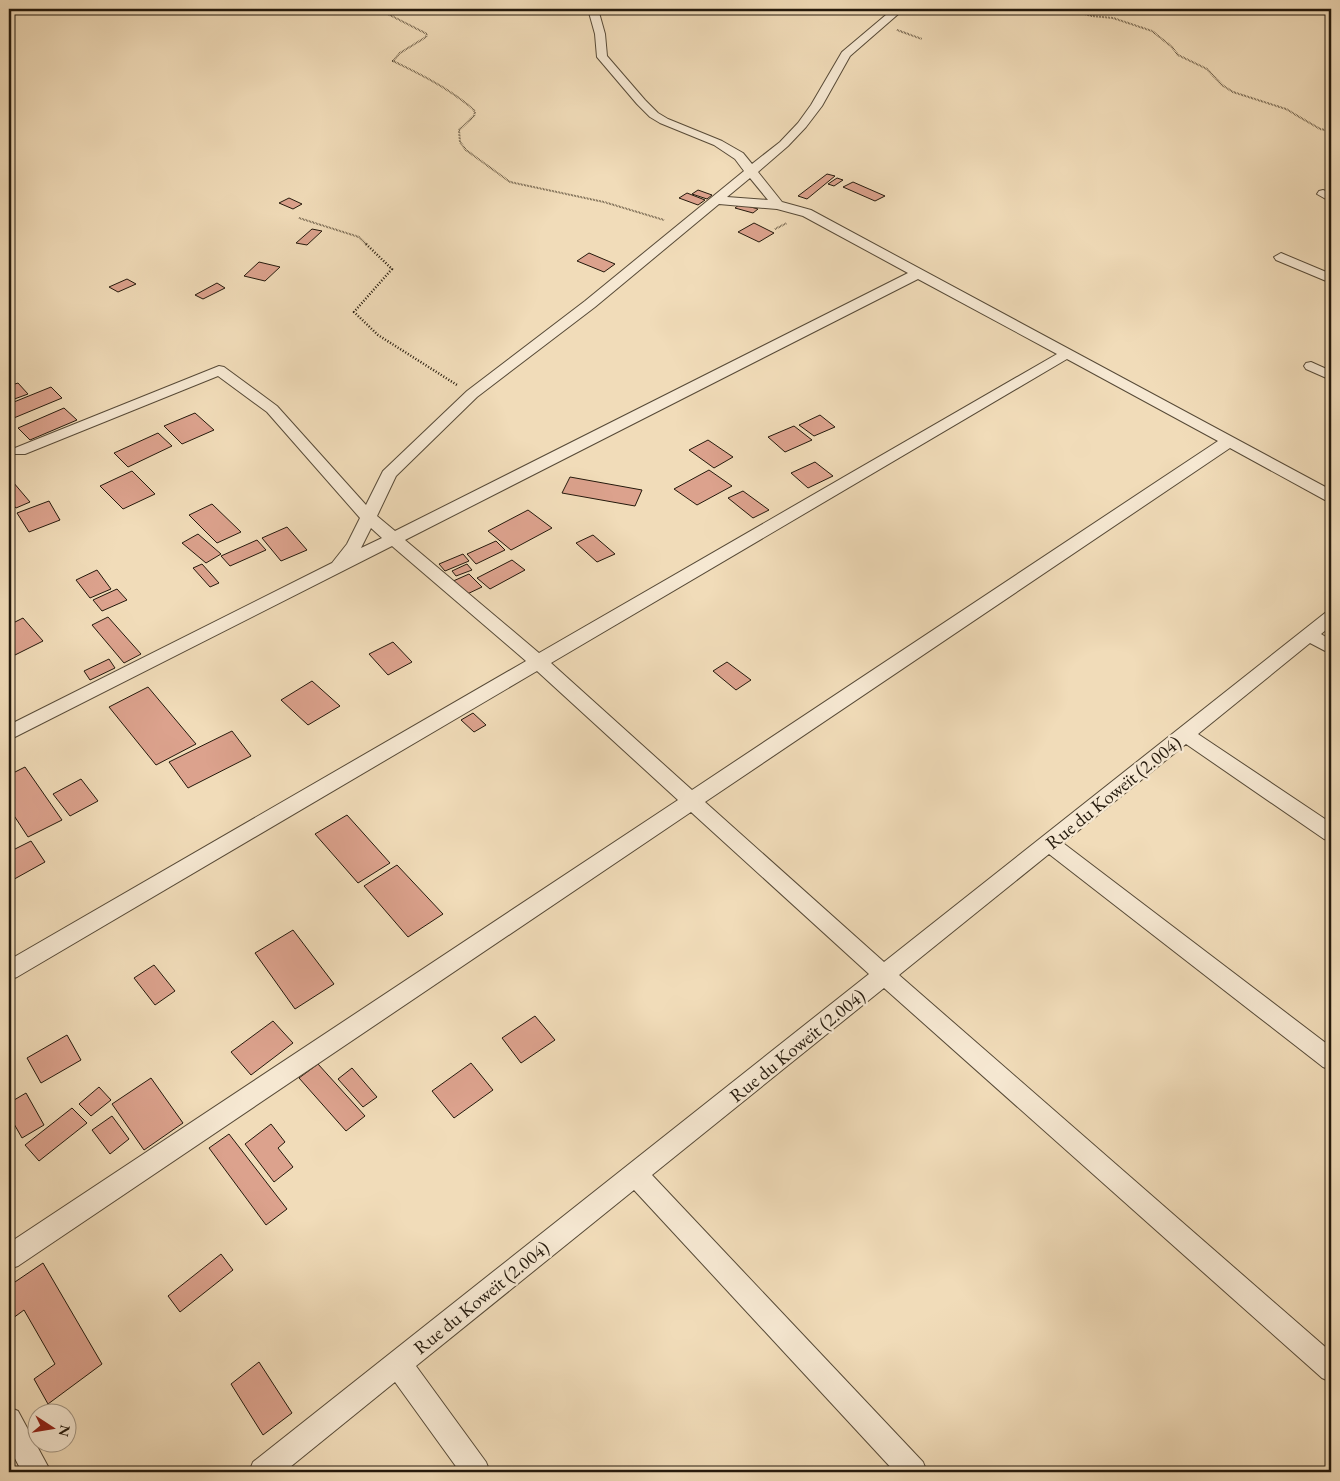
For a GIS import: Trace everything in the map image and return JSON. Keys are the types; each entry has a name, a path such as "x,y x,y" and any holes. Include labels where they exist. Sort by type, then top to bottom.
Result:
{"street":[{"path":"593,9 600,34 602,57 641,102 654,115 679,129 713,141 739,156 778,205"},
{"path":"334,568 354,546 369,518 388,474 472,394 590,304 752,172 802,126 831,83 846,54 899,9"},
{"path":"716,200 778,205 807,213 1331,496"},
{"path":"1281,256 1331,279"},
{"path":"9,733 919,273"},
{"path":"9,971 1068,353"},
{"path":"1311,366 1331,376"},
{"path":"20,451 219,370 272,409 369,518 538,662 884,975 1331,1369"},
{"path":"9,1257 1228,442"},
{"name":"Rue du Koweït (2.004)","path":"263,1472 1331,617"},
{"path":"1309,635 1331,648"},
{"path":"1185,734 1331,833"},
{"path":"1049,843 1331,1060"},
{"path":"635,1174 913,1472"},
{"path":"398,1364 476,1472"},
{"path":"9,1420 38,1472"}],"path":[{"path":"378,9 428,35 393,58 393,61 456,94 475,112 474,116 459,130 459,137 462,145 498,176 510,182 604,202 684,226"},
{"path":"1067,9 1092,16 1113,18 1152,31 1172,47 1178,55 1207,69 1222,85 1233,92 1286,109 1320,129 1331,131"},
{"path":"883,24 922,39"},
{"path":"299,218 359,237 392,270 354,312 378,335 472,394"}],"building":[{"path":"827,174 835,176 807,199 798,196"},
{"path":"837,178 843,180 834,186 828,184"},
{"path":"853,182 885,196 875,201 843,187"},
{"path":"698,190 712,195 707,199 692,194"},
{"path":"687,193 705,200 698,205 679,198"},
{"path":"289,198 302,204 293,209 279,203"},
{"path":"740,204 758,209 753,213 735,208"},
{"path":"754,223 774,233 759,242 738,232"},
{"path":"312,229 322,231 307,245 296,243"},
{"path":"589,253 615,264 604,272 577,261"},
{"path":"259,262 280,267 265,281 244,276"},
{"path":"127,279 136,284 118,292 109,287"},
{"path":"217,283 225,288 203,299 195,295"},
{"path":"18,383 28,394 9,401 9,386"},
{"path":"51,387 62,398 9,420 9,404"},
{"path":"64,408 77,420 30,440 18,428"},
{"path":"195,413 214,430 182,444 164,426"},
{"path":"820,415 835,427 814,436 799,425"},
{"path":"794,426 812,440 785,452 768,437"},
{"path":"158,433 172,446 128,467 114,453"},
{"path":"708,440 733,457 714,468 689,450"},
{"path":"815,462 833,476 808,488 791,473"},
{"path":"709,470 732,486 697,505 674,489"},
{"path":"132,471 155,494 123,509 100,486"},
{"path":"570,477 642,490 635,506 562,493"},
{"path":"13,482 30,502 16,508 9,500 9,484"},
{"path":"743,491 769,510 753,518 728,498"},
{"path":"49,501 60,520 29,532 17,513"},
{"path":"212,504 241,532 217,543 189,515"},
{"path":"528,510 552,528 511,550 488,531"},
{"path":"287,527 307,550 281,561 262,538"},
{"path":"198,534 221,554 206,563 182,543"},
{"path":"593,535 615,554 597,562 576,543"},
{"path":"257,540 266,550 230,566 221,556"},
{"path":"496,541 505,550 476,564 467,554"},
{"path":"463,554 469,561 445,571 439,564"},
{"path":"512,560 525,570 490,589 477,578"},
{"path":"202,564 219,583 210,587 193,568"},
{"path":"467,564 472,570 456,576 452,571"},
{"path":"97,570 111,589 90,598 76,580"},
{"path":"469,574 482,587 463,596 451,582"},
{"path":"117,589 127,600 102,611 93,600"},
{"path":"108,617 141,654 124,663 92,625"},
{"path":"23,618 43,641 11,657 9,654 9,625"},
{"path":"393,642 412,662 388,675 369,654"},
{"path":"109,659 115,668 90,680 84,671"},
{"path":"727,662 751,680 736,690 713,671"},
{"path":"312,681 340,706 308,725 281,700"},
{"path":"148,687 196,744 156,765 109,707"},
{"path":"473,713 486,725 474,732 461,720"},
{"path":"232,731 251,756 188,788 169,762"},
{"path":"25,767 62,820 28,837 9,808 9,775"},
{"path":"81,779 98,801 70,816 53,794"},
{"path":"347,815 390,863 358,883 315,834"},
{"path":"31,841 45,862 9,882 9,852"},
{"path":"397,865 443,914 408,937 364,886"},
{"path":"293,930 334,984 295,1009 255,953"},
{"path":"154,965 175,991 155,1005 134,978"},
{"path":"535,1016 555,1040 521,1063 502,1038"},
{"path":"273,1021 293,1043 251,1075 231,1052"},
{"path":"67,1035 81,1060 41,1083 27,1058"},
{"path":"471,1063 493,1090 454,1118 432,1091"},
{"path":"318,1064 365,1116 346,1131 299,1078"},
{"path":"352,1068 377,1097 363,1107 338,1079"},
{"path":"151,1078 183,1123 144,1150 112,1104"},
{"path":"99,1087 111,1100 91,1116 79,1104"},
{"path":"26,1093 44,1125 22,1138 9,1115 9,1103"},
{"path":"72,1108 87,1123 39,1161 25,1145"},
{"path":"112,1116 129,1139 110,1154 92,1130"},
{"path":"271,1124 285,1142 278,1148 293,1167 274,1182 245,1144"},
{"path":"229,1134 287,1209 266,1225 209,1148"},
{"path":"221,1254 233,1270 180,1312 168,1296"},
{"path":"43,1263 102,1364 48,1404 34,1379 55,1364 24,1310 9,1321 9,1286"},
{"path":"259,1362 292,1413 263,1435 231,1384"}]}
